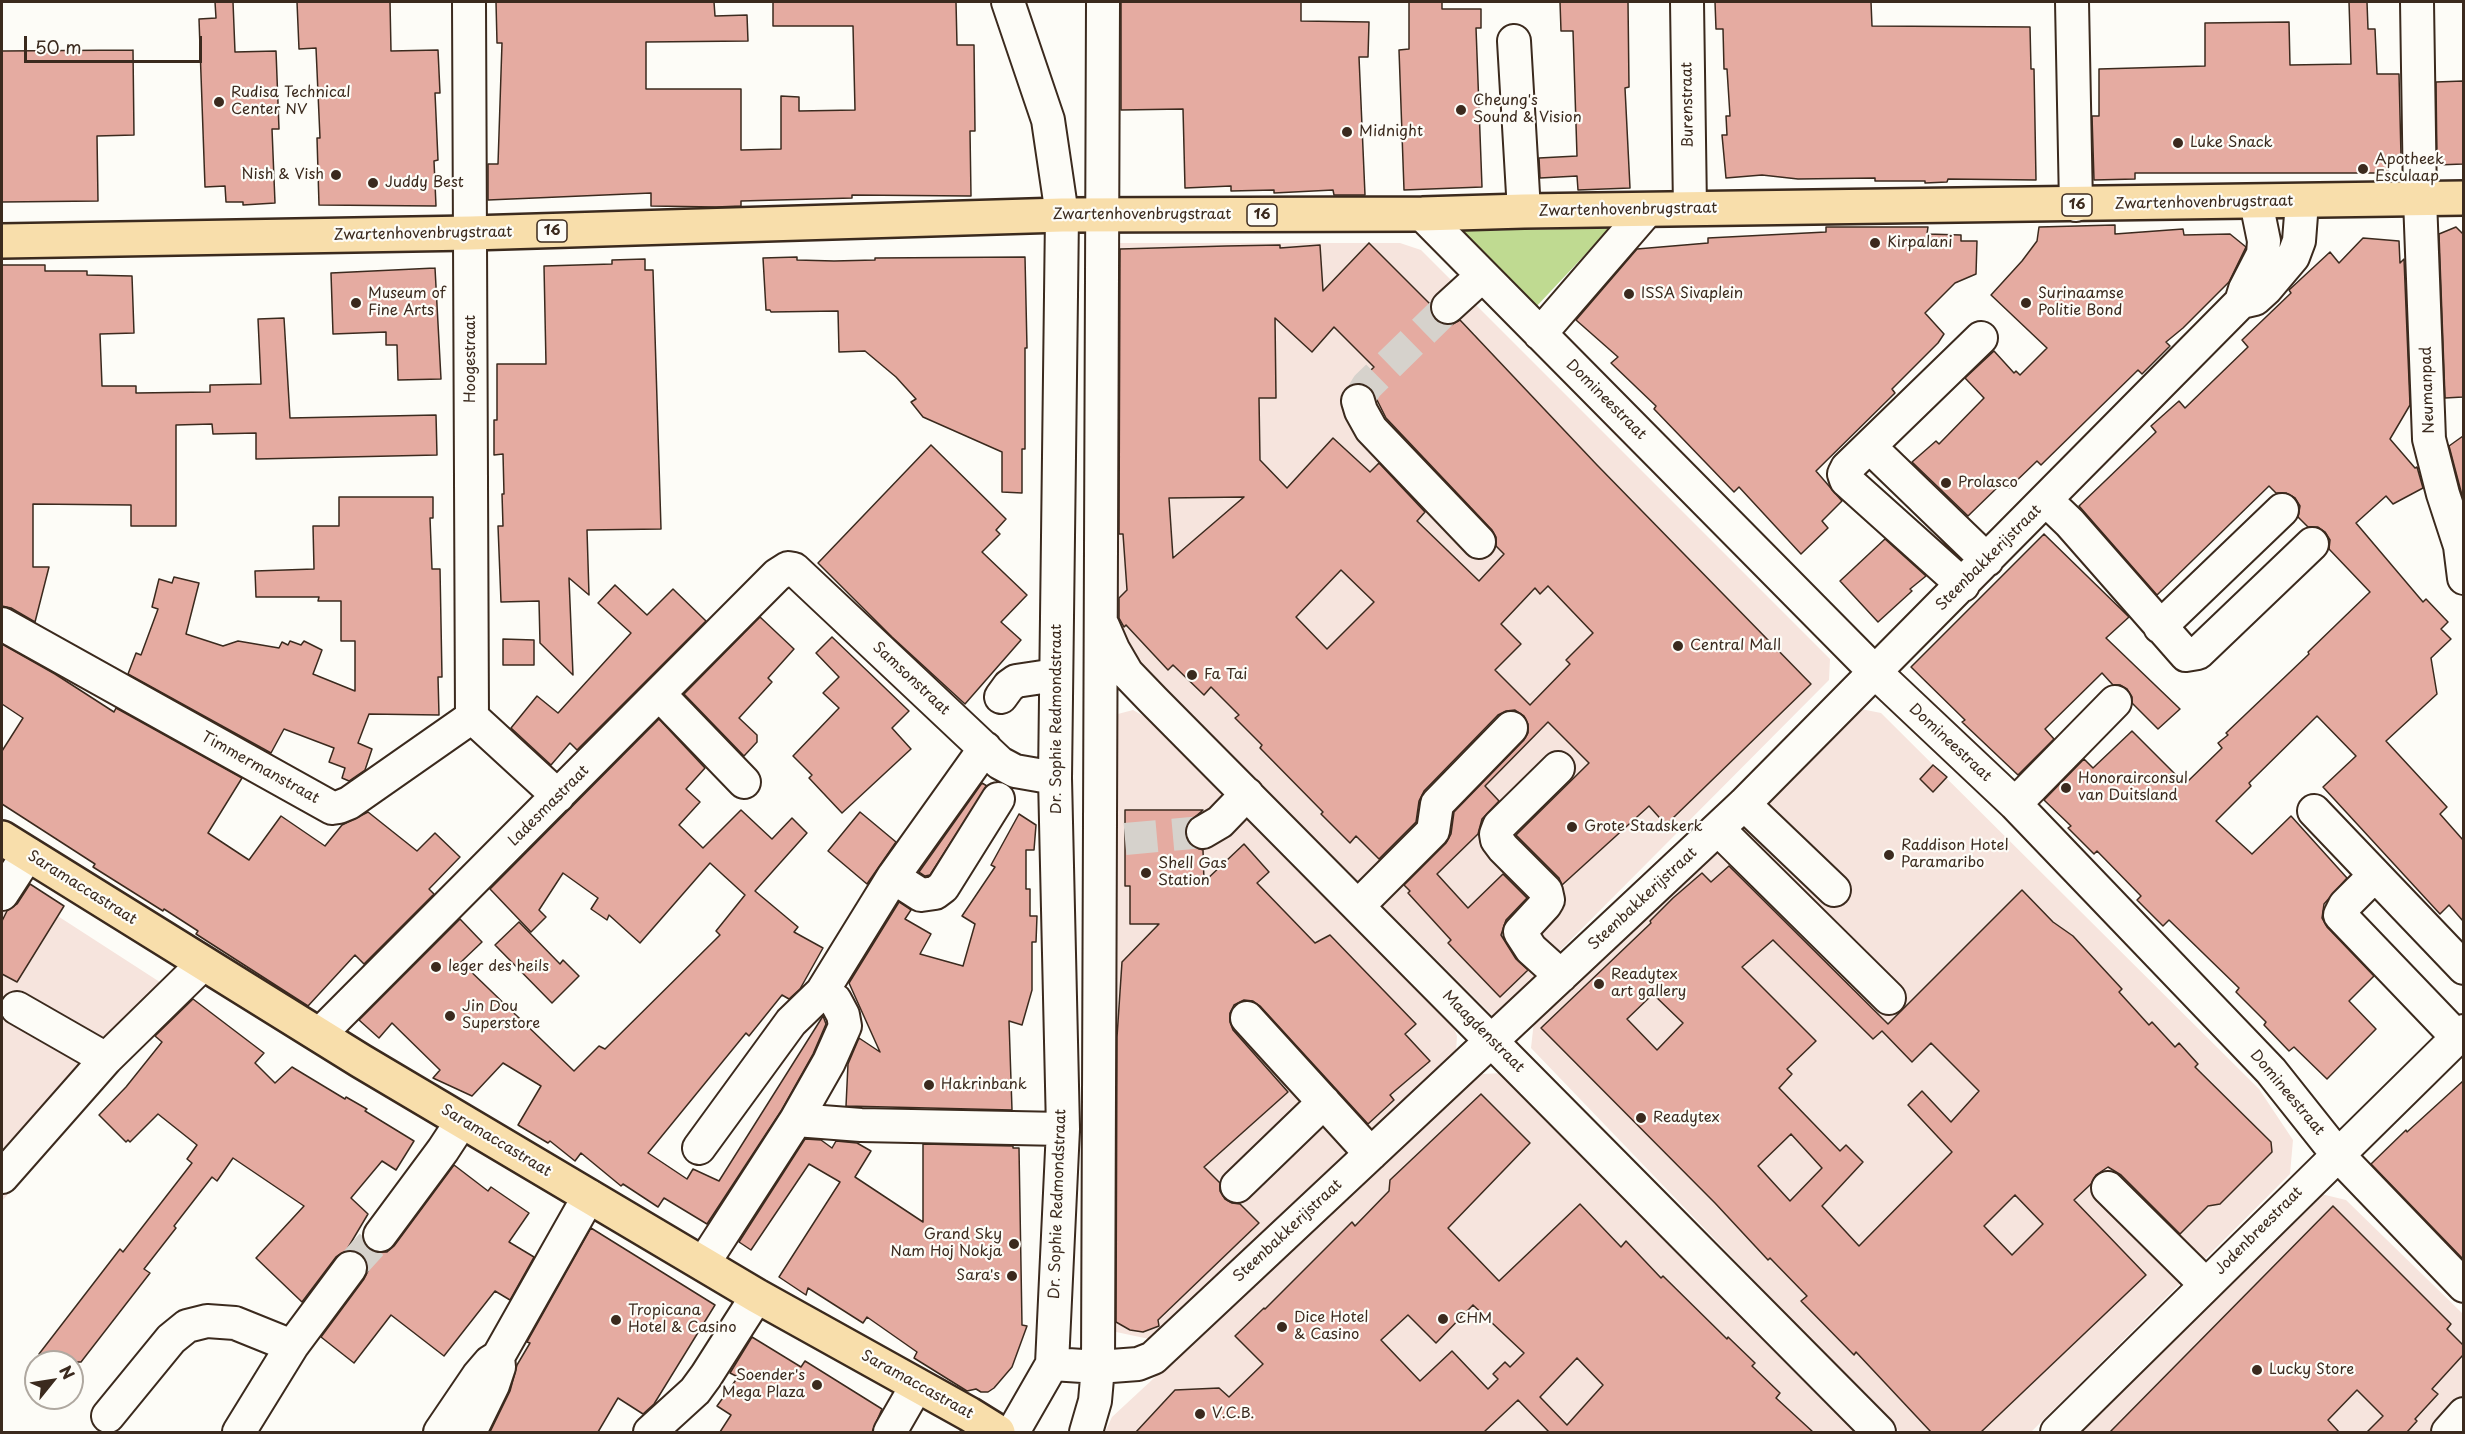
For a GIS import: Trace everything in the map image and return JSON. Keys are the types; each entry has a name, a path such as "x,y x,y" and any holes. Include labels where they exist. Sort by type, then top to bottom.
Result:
{"main road":[{"name":"Zwartenhovenbrugstraat","path":"2,241 471,233 1062,215 1422,214 2463,198"},
{"name":"Saramaccastraat","path":"15,846 203,964 248,989 319,1035 462,1121 757,1296 998,1432"}],"street":[{"name":"Hoogestraat","path":"469,2 472,717"},
{"name":"Dr. Sophie Redmondstraat","path":"1008,2 1048,120 1062,215 1055,778 1063,1129 1052,1364 1013,1432"},
{"path":"1086,1432 1095,1401 1098,1367 1112,840 1100,691 1101,2"},
{"name":"Burenstraat","path":"1687,2 1690,209"},
{"path":"2072,2 2076,205"},
{"name":"Neumanpad","path":"2417,2 2420,199 2430,439 2443,494 2460,546 2463,578"},
{"path":"1514,41 1524,211"},
{"name":"Steenbakkerijstraat","path":"2241,302 2244,289 2263,254 2264,242 2256,202"},
{"name":"Steenbakkerijstraat","path":"1052,1364 1098,1367 1138,1364 1153,1358 1718,829 1963,585 2241,302 2255,298 2266,289 2293,257 2299,241 2302,202"},
{"path":"1540,334 1643,215 1643,211"},
{"name":"Domineestraat","path":"1422,214 1875,672 2015,804 2271,1071 2337,1154 2463,1286"},
{"path":"1448,307 1482,276"},
{"path":"1963,585 1846,480 1844,474 1847,468 1981,338"},
{"path":"1358,401 1371,429 1479,542"},
{"path":"1870,447 1987,560"},
{"path":"2046,500 2186,655 2198,653 2312,544"},
{"path":"2160,627 2282,510"},
{"name":"Samsonstraat","path":"777,575 788,568 794,569 1000,763 1015,771 1055,778"},
{"name":"Ladesmastraat","path":"319,1035 777,575"},
{"name":"Maagdenstraat","path":"1101,622 1113,649 1128,673 1153,700 1879,1432"},
{"name":"Timmermanstraat","path":"2,624 332,808 349,802 472,717"},
{"path":"1001,697 1016,681 1056,681 1100,691 1129,693 1153,700"},
{"path":"659,694 744,782"},
{"path":"2015,804 2115,702"},
{"path":"472,717 558,796"},
{"path":"1358,906 1433,831 1437,804 1511,728"},
{"path":"699,1148 791,1022 822,992 893,877 985,748"},
{"path":"1558,768 1499,826 1496,834 1503,848 1546,891 1548,900 1545,905 1520,932 1531,949 1561,976"},
{"path":"1203,832 1220,822 1246,794"},
{"path":"893,877 921,894 935,893 943,887 998,799"},
{"path":"1744,804 1834,890"},
{"path":"2314,811 2463,968"},
{"path":"1718,829 1890,998"},
{"path":"2,894 15,846"},
{"path":"2375,875 2345,905 2340,915 2460,1034"},
{"path":"2,1177 106,1059 203,964"},
{"path":"703,1264 796,1120 829,1062 845,1026 843,1015 835,1000 822,992"},
{"path":"17,1008 106,1059"},
{"path":"1247,1018 1371,1154"},
{"name":"Jodenbreestraat","path":"2057,1432 2460,1034"},
{"path":"1238,1186 1324,1102"},
{"path":"796,1120 861,1125 1063,1129"},
{"path":"380,1235 462,1121"},
{"path":"2108,1188 2206,1284"},
{"path":"440,1432 478,1376 490,1362 498,1357 589,1196"},
{"path":"239,1432 292,1346 350,1268"},
{"path":"650,1432 694,1391 706,1376 757,1296"},
{"path":"108,1416 171,1339 187,1326 207,1321 235,1323 292,1346"},
{"path":"470,1432 493,1385 499,1367 498,1357"},
{"path":"890,1432 917,1385"},
{"path":"2448,1432 2463,1414"}],"shaded area":[{"path":"1108,243 1400,243 1421,250 1830,659 1829,680 1494,1017 1125,649 1106,613"},
{"path":"1861,709 1881,713 2259,1089 2293,1140 2290,1174 2031,1432 1900,1432 1531,1048 1534,1021"},
{"path":"1133,710 1156,723 1448,1014 1457,1036 1456,1051 1154,1340 1102,1329 1114,715"},
{"path":"2,880 183,997 2,1201"},
{"path":"1504,1073 1859,1432 1105,1432 1112,1417 1482,1074"},
{"path":"2317,1193 2346,1200 2463,1314 2463,1432 2067,1432"}],"green space":[{"path":"1610,228 1535,308 1462,231"}],"building":[{"path":"215,2 233,2 235,52 276,51 279,129 272,129 275,203 243,205 243,202 226,202 225,186 205,187 199,19 216,18"},
{"path":"297,2 390,2 391,51 438,50 440,93 435,93 438,160 434,161 436,206 319,205 317,138 320,138 316,48 299,49"},
{"path":"496,2 714,2 715,16 747,15 748,41 646,42 646,89 741,89 741,150 781,149 781,96 799,97 799,111 855,110 853,26 773,26 773,2 956,2 957,45 974,45 975,131 970,131 971,196 852,195 852,198 741,201 741,206 716,207 651,206 651,193 488,200 488,164 498,164 502,43 497,43"},
{"path":"1121,2 1301,2 1301,21 1369,22 1368,57 1359,57 1365,195 1334,195 1333,190 1274,193 1274,190 1231,191 1231,186 1185,188 1183,109 1121,110"},
{"path":"1409,2 1442,2 1442,9 1481,9 1481,28 1476,28 1482,187 1404,190 1399,50 1409,49"},
{"path":"1560,2 1628,2 1629,87 1625,88 1630,188 1578,190 1577,176 1540,178 1539,158 1577,156 1573,31 1561,31"},
{"path":"1715,2 1871,2 1872,26 2030,27 2031,69 2034,69 2036,180 1948,179 1947,182 1925,183 1925,181 1875,181 1875,178 1798,179 1762,175 1726,178 1722,135 1727,135 1726,116 1730,116 1727,69 1724,69 1723,29 1716,29"},
{"path":"2349,2 2367,2 2368,29 2375,29 2377,74 2399,74 2401,156 2388,156 2388,173 2135,173 2135,179 2094,180 2092,116 2099,116 2099,69 2205,66 2205,23 2289,22 2290,65 2351,64"},
{"path":"133,50 134,135 97,136 98,201 2,202 2,51"},
{"path":"2463,81 2463,164 2437,165 2436,82"},
{"path":"2115,225 2115,234 2183,229 2184,235 2230,234 2246,247 2229,282 2166,342 2170,346 2142,374 2138,370 2041,465 2037,461 2009,488 2003,482 1968,516 1912,462 1936,441 1939,444 1984,398 1965,378 1994,351 2014,373 2016,371 2020,375 2047,348 1991,295 2037,241 2039,227"},
{"path":"1826,227 1928,227 1927,234 1961,235 1961,241 1977,241 1976,274 1955,283 1925,313 1944,334 1938,343 1892,389 1895,393 1816,471 1842,501 1822,521 1828,528 1801,554 1739,487 1734,492 1654,409 1656,406 1611,363 1618,357 1576,320 1637,249 1708,243 1708,238 1826,232"},
{"path":"2456,227 2463,234 2463,397 2445,398 2439,234"},
{"path":"2363,238 2399,241 2400,263 2404,259 2410,405 2390,439 2415,468 2417,467 2423,488 2393,504 2386,496 2356,523 2423,602 2426,599 2448,622 2441,629 2451,639 2431,658 2437,694 2386,741 2447,807 2440,814 2463,840 2463,921 2449,905 2440,914 2323,787 2356,756 2317,716 2249,783 2251,786 2216,821 2252,854 2291,816 2347,878 2324,904 2322,918 2327,927 2374,976 2349,1001 2376,1029 2327,1079 2294,1047 2289,1051 2264,1025 2266,1022 2236,992 2239,988 2169,920 2163,926 2137,900 2141,896 2097,851 2094,854 2068,828 2071,826 2044,800 2084,759 2093,768 2132,731 2185,784 2222,748 2218,743 2228,735 2226,733 2370,592 2329,549 2330,540 2325,532 2318,527 2308,527 2298,517 2300,506 2295,498 2286,493 2276,493 2269,486 2157,595 2079,506 2156,432 2151,426 2179,401 2185,408 2248,347 2242,340 2291,293 2289,290 2330,252 2339,263"},
{"path":"1369,243 1431,305 1435,320 1451,325 1460,320 1597,465 1811,684 1667,826 1649,806 1562,885 1559,878 1516,835 1589,763 1548,722 1485,786 1499,801 1482,819 1478,834 1437,874 1468,908 1503,874 1527,898 1506,920 1501,935 1516,959 1528,970 1500,997 1448,943 1451,940 1408,893 1410,891 1404,885 1446,843 1451,834 1454,812 1524,740 1528,733 1528,724 1524,716 1515,710 1498,715 1424,791 1419,801 1416,822 1379,859 1356,836 1350,843 1321,814 1323,812 1260,748 1262,745 1235,718 1239,715 1211,687 1204,695 1173,665 1168,670 1126,625 1124,627 1119,618 1119,598 1127,590 1123,534 1119,534 1120,249 1280,245 1280,248 1320,245 1323,291","holes":["1275,318 1312,352 1334,327 1374,367 1357,384 1371,388 1386,418 1492,530 1496,537 1496,546 1504,554 1479,581 1417,521 1425,512 1379,463 1370,472 1333,438 1287,488 1260,460 1259,398 1276,398","1244,497 1173,558 1169,498","1341,570 1374,602 1327,649 1296,617","1548,586 1593,633 1566,660 1570,664 1530,705 1495,670 1521,644 1501,624 1535,588 1540,594"]},
{"path":"797,257 797,260 834,261 875,260 875,258 1025,257 1027,348 1025,348 1025,449 1022,449 1022,493 1002,492 1002,452 923,417 911,402 916,399 896,377 865,351 839,352 838,311 771,312 766,310 763,258"},
{"path":"645,259 645,270 653,270 661,529 587,530 589,595 569,578 573,675 540,643 539,601 501,602 498,526 503,526 502,494 504,494 503,454 494,455 494,420 497,420 497,364 546,364 544,266 612,264 612,260"},
{"path":"2,265 45,265 45,271 87,271 87,275 132,276 134,333 100,334 102,386 136,386 136,393 210,392 210,385 261,384 258,319 284,318 290,418 436,415 437,455 256,459 256,433 213,434 212,424 176,425 176,526 131,526 131,505 33,504 33,567 49,567 35,622 11,608 2,606"},
{"path":"435,268 441,379 398,380 397,345 386,345 386,332 333,334 331,273"},
{"path":"2463,436 2463,499 2449,446"},
{"path":"931,445 1006,519 996,530 1000,534 982,552 1027,595 1001,622 1021,640 965,704 892,637 818,563"},
{"path":"339,497 433,497 433,518 430,518 432,569 440,569 442,677 438,677 439,715 369,714 358,743 372,749 365,770 349,781 342,778 345,768 329,762 334,748 284,729 271,753 128,674 136,653 141,655 158,609 152,607 159,579 172,583 174,577 199,583 186,634 223,646 238,641 279,648 282,642 288,645 290,641 301,645 304,641 322,650 313,674 355,691 355,641 341,641 341,601 318,601 319,597 256,597 255,571 314,569 313,526 339,526"},
{"path":"2044,534 2129,617 2106,638 2180,709 2158,729 2132,703 2132,697 2127,689 2120,685 2113,685 2102,673 2045,729 2054,739 2018,775 1962,722 1965,720 1911,667"},
{"path":"1885,539 1926,576 1878,622 1840,581"},
{"path":"615,585 647,615 673,589 706,621 577,750 570,743 551,765 511,728 537,696 558,713 631,633 598,603"},
{"path":"760,617 794,649 768,678 772,682 739,718 757,735 757,742 744,756 684,694"},
{"path":"832,637 909,711 892,728 911,749 842,813 809,778 812,775 793,756 839,708 823,693 839,677 816,653"},
{"path":"503,639 534,640 534,665 503,665"},
{"path":"2,644 55,674 114,712 116,708 242,778 208,833 249,860 281,816 325,846 342,825 368,812 417,851 435,833 460,857 429,889 434,894 364,964 355,955 308,1006 196,934 198,931 164,909 163,911 93,867 95,864 2,804 2,751 23,718 2,704"},
{"path":"659,719 705,768 686,789 700,802 679,825 703,848 741,810 772,839 792,818 807,833 755,891 798,927 794,932 823,948 800,989 789,999 782,995 749,1036 746,1033 648,1153 687,1179 693,1169 719,1181 823,1016 826,1024 813,1054 781,1111 707,1224 664,1198 658,1207 623,1184 621,1186 581,1153 575,1161 550,1141 548,1143 518,1125 541,1086 503,1063 472,1096 433,1078 440,1070 392,1023 379,1038 359,1020 460,919 482,942 461,962 574,1071 599,1046 605,1049 720,935 716,931 745,895 710,863 640,943 609,915 607,920 591,909 598,898 563,873 539,910 546,917 531,932 490,889"},
{"path":"1933,765 1947,777 1933,792 1920,779"},
{"path":"982,783 987,786 930,875 925,876 919,872"},
{"path":"1125,810 1203,810 1188,823 1185,833 1187,841 1203,850 1204,882 1244,844 1269,872 1257,883 1315,943 1330,935 1416,1024 1405,1034 1430,1061 1390,1095 1394,1100 1368,1124 1260,1006 1253,1001 1244,1000 1234,1005 1230,1013 1233,1030 1288,1092 1204,1167 1220,1183 1220,1191 1225,1199 1240,1204 1259,1223 1158,1320 1159,1326 1143,1332 1130,1330 1116,1322 1117,1037 1122,962 1159,924 1130,924 1130,886 1125,886"},
{"path":"860,812 896,842 867,884 828,851"},
{"path":"1019,814 1036,825 1034,850 1026,850 1026,889 1030,889 1030,916 1037,916 1036,942 1032,942 1032,990 1022,1025 1009,1021 1012,1110 846,1106 848,1064 859,1038 880,1052 849,983 899,902 911,910 905,919 931,934 920,954 963,966 975,924 962,916 995,867 991,865"},
{"path":"1729,866 1888,1024 2022,890 2053,922 2073,936 2122,989 2119,992 2149,1025 2152,1022 2175,1047 2179,1043 2198,1064 2195,1067 2271,1142 2272,1152 2220,1204 2208,1206 2180,1234 2121,1175 2108,1167 2096,1175 2091,1184 2074,1200 2146,1275 1981,1432 1931,1432 1856,1352 1854,1355 1801,1301 1807,1296 1770,1258 1768,1260 1715,1203 1541,1028 1651,923 1650,921 1673,898 1702,873 1711,882","holes":["1773,940 1873,1039 1882,1031 1912,1062 1931,1043 1979,1091 1951,1122 1922,1091 1908,1105 1952,1152 1859,1246 1822,1206 1863,1162 1846,1145 1840,1151 1779,1088 1792,1074 1787,1069 1816,1041 1742,967","1653,994 1683,1023 1657,1050 1627,1019","1791,1134 1822,1168 1790,1201 1758,1166","2015,1195 2043,1224 2012,1255 1984,1226"]},
{"path":"30,884 64,906 17,982 2,974 2,921 7,911 17,904"},
{"path":"519,922 560,964 563,960 579,976 552,1003 495,945"},
{"path":"193,999 264,1053 255,1063 275,1083 292,1067 345,1099 346,1097 367,1109 365,1111 414,1141 396,1170 382,1161 351,1198 368,1214 346,1251 336,1257 302,1302 256,1258 304,1206 233,1158 217,1181 212,1177 174,1226 176,1228 144,1269 150,1273 84,1358 84,1350 42,1350 120,1249 123,1252 192,1163 187,1159 197,1145 158,1114 130,1142 128,1140 126,1142 99,1115 126,1087 162,1042 155,1036"},
{"path":"2463,1081 2463,1259 2371,1164"},
{"path":"1481,1094 1530,1143 1448,1228 1499,1281 1580,1204 1621,1247 1626,1241 1661,1278 1663,1276 1727,1339 1728,1337 1755,1363 1752,1366 1780,1393 1776,1398 1813,1432 1549,1432 1518,1400 1484,1432 1136,1432 1175,1390 1219,1388 1229,1397 1263,1364 1235,1336 1352,1222 1355,1226 1389,1191 1390,1180","holes":["1473,1305 1524,1353 1510,1367 1505,1362 1493,1374 1498,1379 1488,1389 1452,1351 1420,1381 1381,1340 1408,1315 1436,1343","1577,1358 1603,1385 1567,1425 1540,1397"]},
{"path":"805,1139 821,1140 832,1148 836,1141 857,1143 871,1151 855,1177 923,1222 923,1144 1019,1148 1022,1325 1027,1326 1012,1367 994,1388 988,1392 976,1389 967,1391 914,1358 917,1352 867,1317 863,1323 808,1288 806,1295 779,1277 840,1182 809,1164 751,1250 739,1242"},
{"path":"454,1165 488,1191 491,1187 529,1213 509,1242 534,1257 510,1300 495,1291 444,1356 391,1315 354,1363 321,1337 364,1279 368,1271 367,1261 374,1252 387,1252 394,1246"},
{"path":"2333,1206 2451,1324 2447,1329 2463,1345 2463,1355 2432,1389 2438,1394 2415,1419 2417,1421 2407,1432 2367,1432 2383,1416 2357,1390 2328,1420 2339,1432 2110,1432"},
{"name":"Tropicana Hotel & Casino","path":"591,1228 715,1305 654,1404 643,1414 618,1398 598,1432 490,1432 510,1391 517,1365 530,1343 527,1342"},
{"path":"752,1337 801,1367 805,1361 882,1409 872,1432 720,1432 731,1415 717,1406 738,1377 730,1373"}],"tunnel":[{"path":"1358,401 1367,386 1448,307"},
{"path":"1125,839 1203,832"},
{"path":"350,1268 380,1235"}],"place":[{"name":"Rudisa Technical Center NV","path":"219,102"},
{"name":"Cheung's Sound & Vision","path":"1461,110"},
{"name":"Midnight","path":"1347,132"},
{"name":"Luke Snack","path":"2178,143"},
{"name":"Apotheek Esculaap","path":"2363,169"},
{"name":"Nish & Vish","path":"336,175"},
{"name":"Juddy Best","path":"373,183"},
{"name":"Kirpalani","path":"1875,243"},
{"name":"ISSA Sivaplein","path":"1629,294"},
{"name":"Museum of Fine Arts","path":"356,303"},
{"name":"Surinaamse Politie Bond","path":"2026,303"},
{"name":"Prolasco","path":"1946,483"},
{"name":"Central Mall","path":"1678,646"},
{"name":"Fa Tai","path":"1192,675"},
{"name":"Honorairconsul van Duitsland","path":"2066,788"},
{"name":"Grote Stadskerk","path":"1572,827"},
{"name":"Raddison Hotel Paramaribo","path":"1889,855"},
{"name":"Shell Gas Station","path":"1146,873"},
{"name":"leger des heils","path":"436,967"},
{"name":"Readytex art gallery","path":"1599,984"},
{"name":"Jin Dou Superstore","path":"450,1016"},
{"name":"Hakrinbank","path":"929,1085"},
{"name":"Readytex","path":"1641,1118"},
{"name":"Grand Sky Nam Hoj Nokja","path":"1014,1244"},
{"name":"Sara's","path":"1012,1276"},
{"name":"CHM","path":"1443,1319"},
{"name":"Tropicana Hotel & Casino","path":"616,1320"},
{"name":"Dice Hotel & Casino","path":"1282,1327"},
{"name":"Lucky Store","path":"2257,1370"},
{"name":"Soender's Mega Plaza","path":"817,1385"},
{"name":"V.C.B.","path":"1200,1414"}]}
